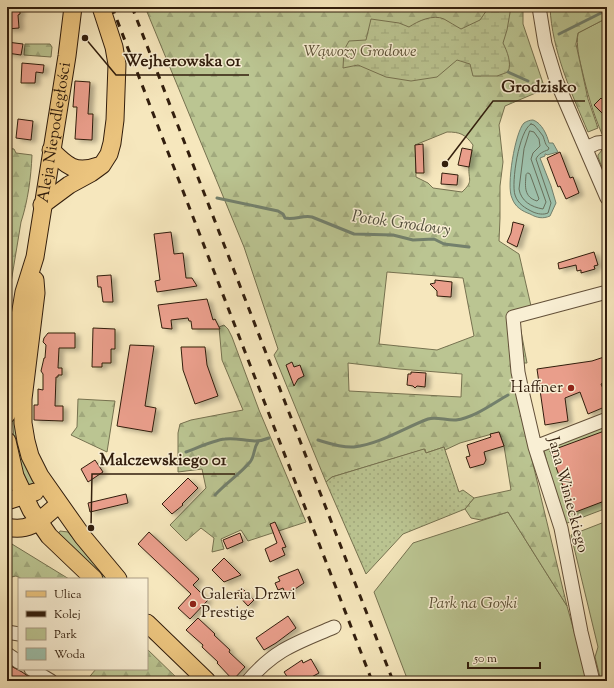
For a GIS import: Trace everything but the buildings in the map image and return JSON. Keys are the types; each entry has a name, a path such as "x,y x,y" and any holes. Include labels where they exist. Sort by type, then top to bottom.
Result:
{"main road":[{"name":"Aleja Niepodległości","path":"74,7 35,257 36,293 24,385 23,423 30,456 40,476 82,537 117,578"},
{"path":"42,205 69,185 102,165 109,154 112,143 117,64 114,47 101,7"},
{"path":"51,150 73,168 87,170 102,165"},
{"name":"Aleja Niepodległości","path":"7,414 15,346 24,292 35,257"},
{"path":"7,441 15,476 13,499"},
{"path":"13,499 49,489"},
{"path":"13,499 39,521 49,536 93,578"},
{"path":"7,526 17,529 27,528 39,521 59,504"},
{"path":"148,624 207,681"}],"street":[{"path":"539,7 548,56 562,97 607,198"},
{"path":"586,148 597,143 607,142"},
{"name":"Jana Winieckiego","path":"593,681 581,632 561,528 535,447 518,372 513,317 607,292"},
{"path":"535,447 607,419"},
{"path":"248,681 259,668 282,650 334,627"},
{"path":"7,632 18,634"},
{"path":"7,654 18,661"},
{"path":"33,670 51,681"}],"green space":[{"name":"Wąwozy Grodowe","path":"145,7 523,7 523,24 545,89 505,106 499,125 503,162 500,186 499,241 519,254 531,306 517,310 527,363 512,363 521,414 567,606 508,512 481,520 471,518 465,509 474,498 511,490 504,446 499,432 460,443 445,450 444,447 426,453 425,449 332,477 326,482 274,355 278,349 244,247","holes":["447,132 462,134 473,145 469,167 470,180 462,192 433,188 428,183 416,177 415,145","387,272 463,278 474,336 437,350 379,344","348,363 462,374 461,397 349,391"]},
{"name":"Wąwozy Grodowe","path":"489,7 511,7 503,43 509,61 508,72 497,76 473,76 470,64 457,60 437,77 411,81 386,77 358,65 343,68 344,50 349,41 366,40 371,19 399,23 409,27 426,19 435,17 446,20 461,29 480,20"},
{"path":"550,7 607,7 607,18 578,33 576,44 588,99 598,128 588,132 558,55 554,39"},
{"path":"607,18 607,135 602,134 593,110 581,65 577,42 578,33"},
{"path":"25,44 50,44 52,47 51,57 24,55"},
{"path":"7,148 14,149 16,153 32,155 29,189 21,222 7,307"},
{"path":"607,148 607,180 598,155 602,150"},
{"path":"224,325 232,337 259,410 306,522 248,541 241,530 221,539 224,549 212,552 214,538 201,528 186,541 170,525 206,488 202,469 178,472 178,433 180,424 191,420 243,410 222,360 219,327"},
{"path":"78,399 115,401 107,452 71,435 77,427"},
{"path":"12,411 38,484 27,487 14,440"},
{"path":"607,422 607,508 562,525 543,446"},
{"path":"444,447 459,492 463,490 474,498 465,509 403,534 366,574 326,482 332,477 424,449 426,453"},
{"name":"Park na Goyki","path":"508,512 567,606 588,681 408,681 374,592 413,543"},
{"path":"607,521 607,681 601,681 595,657 598,647 571,535"},
{"path":"60,531 68,532 106,578 100,578 57,536"},
{"path":"7,541 67,578 20,578 16,576 7,578"},
{"path":"148,650 180,681 86,681 95,670 148,670"}],"water":[{"path":"533,120 541,126 549,143 553,143 558,152 547,155 545,154 545,156 540,158 556,203 550,216 545,218 540,218 524,212 515,204 510,192 512,160 517,137 524,123"}],"waterway":[{"path":"559,34 601,13 603,7"},
{"name":"Potok Grodowy","path":"508,72 528,81"},
{"name":"Potok Grodowy","path":"217,198 278,211 283,214 285,218 312,217 354,234 393,235 413,240 434,239 444,244 469,247"},
{"path":"318,440 345,447 354,447 373,443 431,418 456,420 469,417 508,395"},
{"path":"186,452 211,442 221,440 231,439 257,441 269,438"},
{"path":"215,495 250,462 258,442"}],"railway":[{"path":"112,7 372,681"},
{"path":"132,7 393,681"}],"place":[{"name":"Wejherowska 01","path":"85,38"},
{"name":"Grodzisko","path":"445,164"},
{"name":"Haffner","path":"571,388"},
{"name":"Malczewskiego 01","path":"91,528"},
{"name":"Galeria Drzwi Prestige","path":"193,604"}]}
